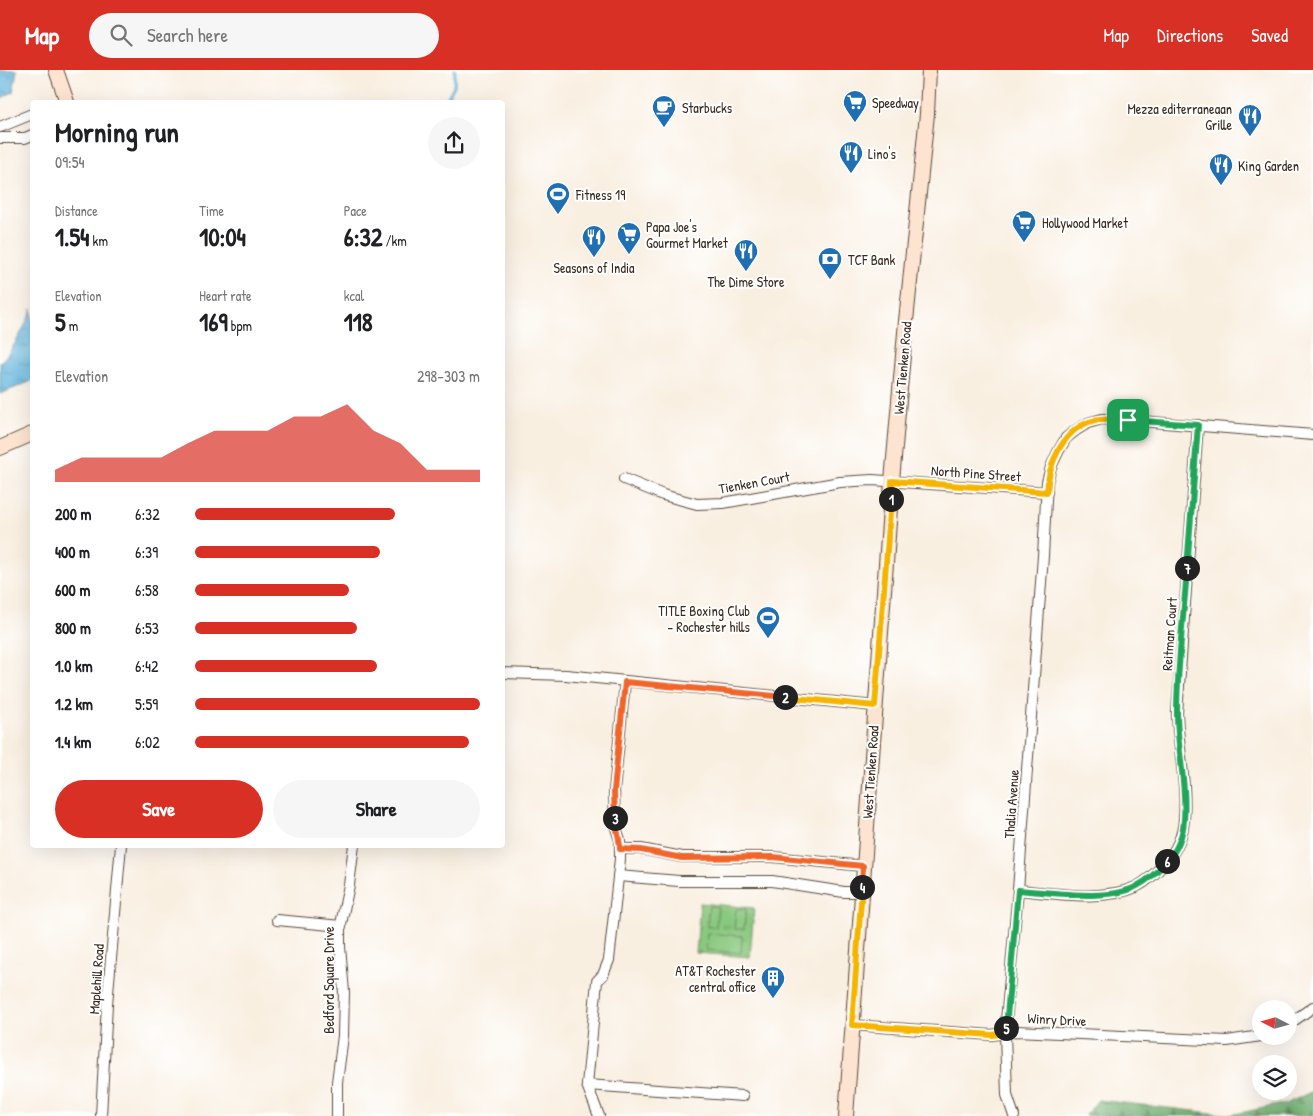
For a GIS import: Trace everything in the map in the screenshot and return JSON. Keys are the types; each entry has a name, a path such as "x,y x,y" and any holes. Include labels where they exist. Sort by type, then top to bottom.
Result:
{"main road":[{"path":"56,70 64,100"},
{"name":"West Tienken Road","path":"846,1116 892,481 927,114 929,70"},
{"path":"0,448 30,435"}],"street":[{"path":"0,127 30,115"},
{"path":"0,138 25,138 30,136"},
{"path":"1047,492 1051,467 1066,438 1088,423 1102,419 1313,435"},
{"name":"Reitman Court","path":"1018,890 1087,895 1114,893 1136,887 1157,872 1171,857 1180,841 1184,821 1185,800 1178,742 1177,713 1198,425"},
{"name":"Tienken Court","path":"624,478 663,495 697,504 723,502 840,482 892,481"},
{"name":"North Pine Street","path":"892,481 1047,492"},
{"name":"Thalia Avenue","path":"1014,1116 1007,1095 1005,1033 1018,890 1047,492"},
{"path":"505,673 566,676 875,706"},
{"path":"599,1116 587,1085 597,981 603,975 609,960 618,876 620,840 615,825 614,791 625,682"},
{"name":"Maplehill Road","path":"101,1116 121,848"},
{"name":"Bedford Square Drive","path":"337,1116 336,1082 343,1036 344,992 340,947 341,926 350,886 354,848"},
{"path":"620,849 641,850 682,858 773,857 863,866"},
{"path":"618,876 679,881 772,881 844,892 862,892"},
{"path":"277,920 341,926"},
{"path":"1298,1018 1313,1007"},
{"name":"Winry Drive","path":"852,1025 992,1035 1017,1030 1227,1041 1252,1037"},
{"path":"587,1085 743,1096"}],"green space":[{"path":"700,903 754,908 750,957 696,953"},
{"path":"709,906 718,907 716,927 707,927"},
{"path":"736,909 746,909 744,929 734,929"},
{"path":"707,933 742,936 741,953 706,950"},
{"path":"1313,1091 1313,1116 1085,1116 1098,1100 1230,1115 1287,1103"}],"water":[{"path":"0,70 17,70 13,92 0,99"},
{"path":"30,314 30,382 0,394 0,363 10,351"}],"waterway":[{"path":"446,100 454,86 455,70"}],"place":[{"name":"Speedway","path":"855,123"},
{"name":"Starbucks","path":"664,128"},
{"name":"Mezza editerraneaan Grille","path":"1250,137"},
{"name":"Lino's","path":"851,174"},
{"name":"King Garden","path":"1221,186"},
{"name":"Fitness 19","path":"558,215"},
{"name":"Hollywood Market","path":"1024,243"},
{"name":"Papa Joe's Gourmet Market","path":"629,255"},
{"name":"Seasons of India","path":"594,258"},
{"name":"The Dime Store","path":"746,272"},
{"name":"TCF Bank","path":"830,280"},
{"name":"TITLE Boxing Club - Rochester hills","path":"768,639"},
{"name":"AT&T Rochester central office","path":"773,999"}],"route":[{"path":"1102,419 1128,420 1198,425 1177,713 1178,742 1185,800 1184,821 1180,841 1171,857 1157,872 1136,887 1114,893 1087,895 1018,890 1005,1033 992,1035 852,1025 863,866 773,857 682,858 641,850 620,849 620,840 615,825 614,791 625,682 833,700 875,706 892,481 1047,492 1047,482 1051,467 1066,438 1088,423 1102,419"}]}
